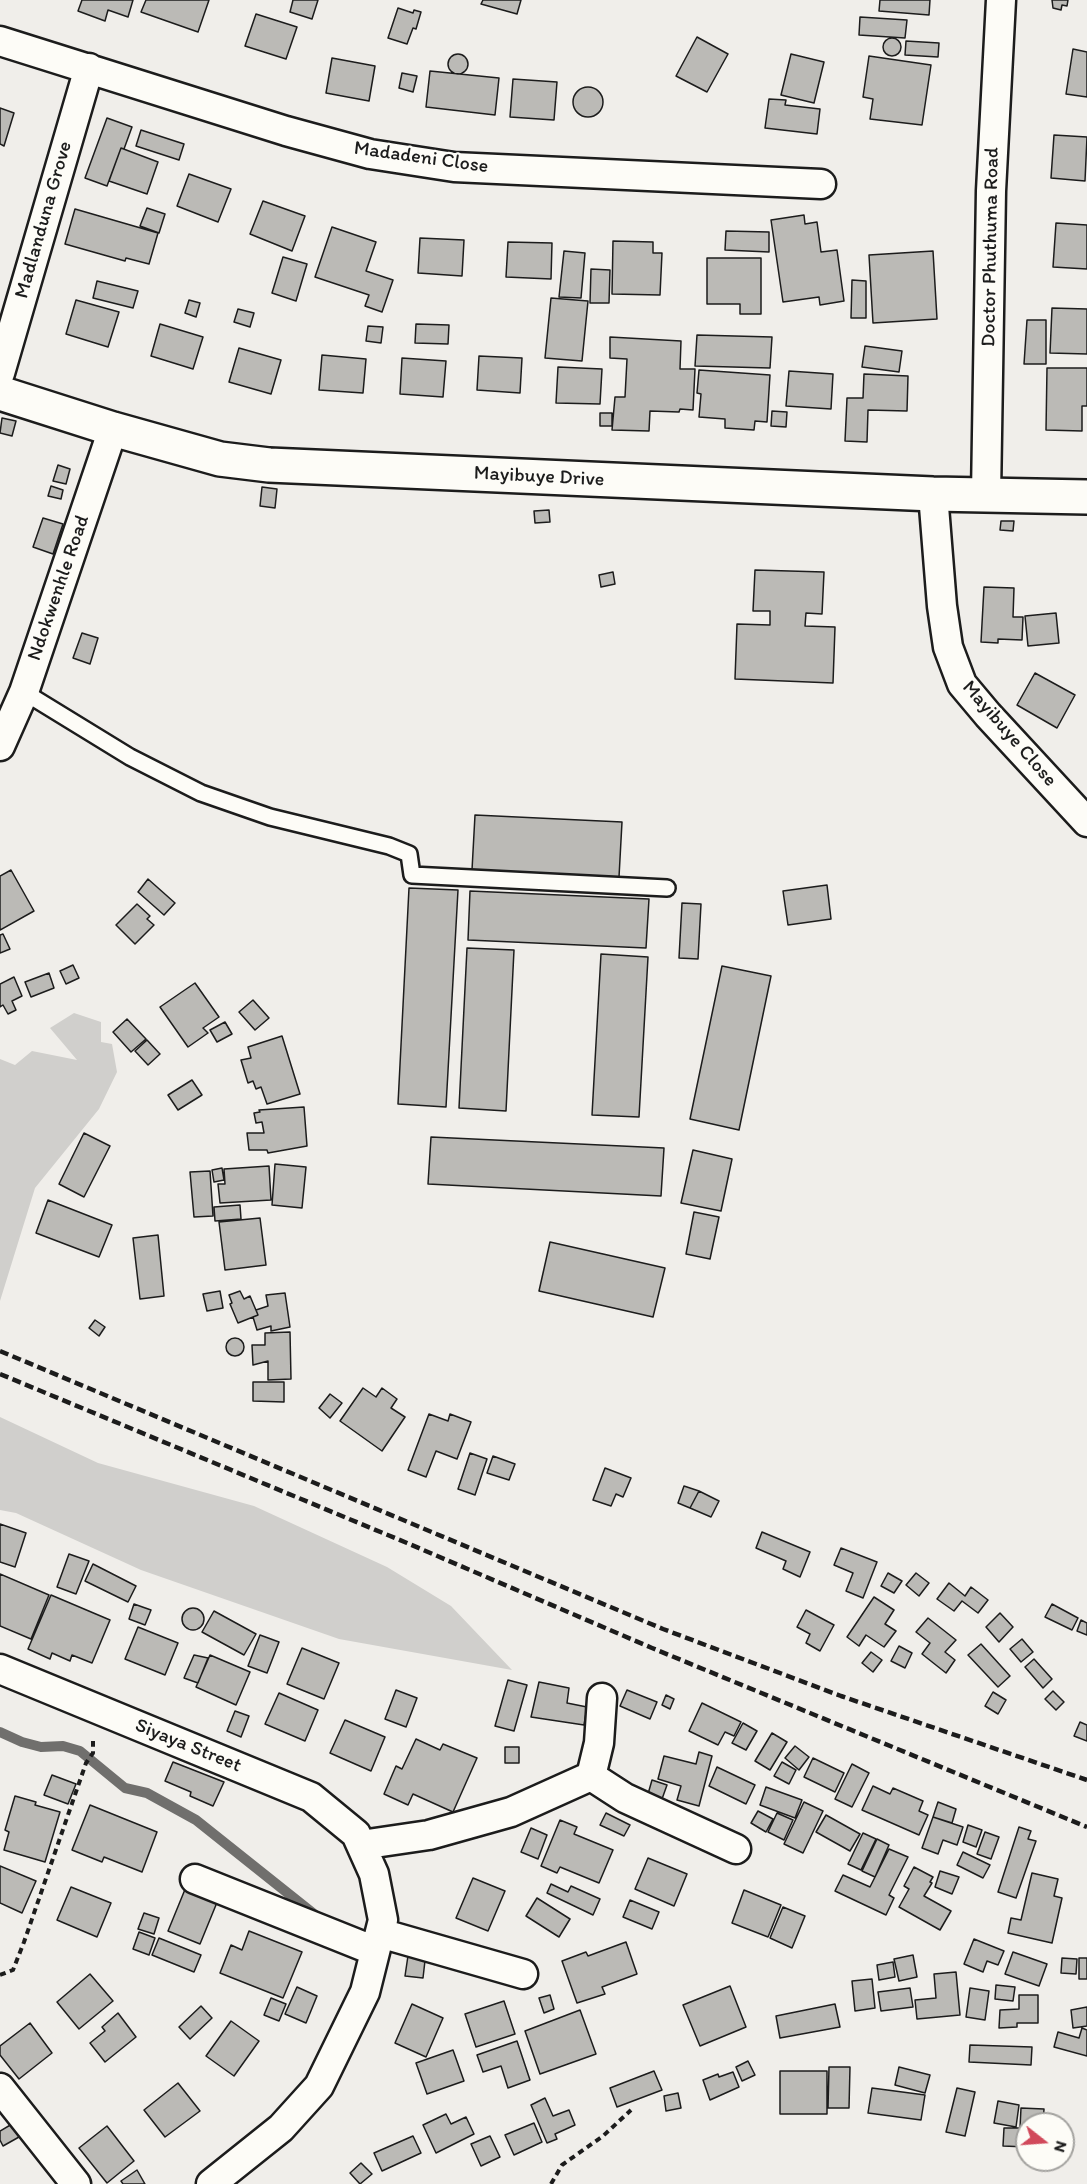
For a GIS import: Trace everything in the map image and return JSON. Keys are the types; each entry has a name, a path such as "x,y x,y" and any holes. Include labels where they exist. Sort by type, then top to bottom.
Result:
{"street":[{"name":"Doctor Phuthuma Road","path":"986,495 991,191 1000,0"},
{"name":"Madadeni Close","path":"0,41 286,131 370,154 454,167 821,184"},
{"name":"Madlanduna Grove","path":"0,373 89,68"},
{"name":"Mayibuye Drive","path":"0,393 113,429 220,459 268,465 933,494 1087,497"},
{"name":"Ndokwenhle Road","path":"0,746 24,692 113,429"},
{"name":"Mayibuye Close","path":"933,494 942,606 948,647 962,684 1087,822"},
{"name":"Siyaya Street","path":"0,1669 311,1797 356,1834 374,1874 383,1920 365,1992 319,2086 282,2128 211,2184"},
{"path":"591,1776 599,1743 602,1698"},
{"path":"361,1845 429,1834 511,1812 591,1776"},
{"path":"591,1776 625,1798 736,1849"},
{"path":"195,1878 377,1942 523,1974"},
{"path":"0,2088 76,2184"}],"lane":[{"path":"24,692 130,757 201,794 270,817 388,846 409,854 412,875 666,888"}],"path":[{"path":"0,1975 13,1970 86,1763 93,1753"},
{"path":"551,2184 562,2165 603,2136 631,2110"}],"shaded area":[{"path":"74,1013 101,1022 101,1042 112,1044 117,1072 99,1109 35,1188 0,1301 0,1059 15,1065 32,1051 77,1060 50,1028"},
{"path":"0,1417 98,1463 254,1506 387,1567 451,1606 512,1670 339,1639 141,1570 16,1513 0,1510"}],"building":[{"path":"82,0 133,0 128,17 108,10 105,21 78,11"},
{"path":"146,0 209,0 198,32 141,12"},
{"path":"293,0 318,0 312,19 290,12"},
{"path":"483,0 521,0 517,14 481,4"},
{"path":"880,0 930,0 929,15 879,11"},
{"path":"1052,0 1068,0 1067,6 1062,5 1061,10 1053,8"},
{"path":"398,8 413,13 414,10 421,12 416,29 413,28 407,44 388,38"},
{"path":"256,14 297,27 286,59 245,46"},
{"path":"860,17 907,20 905,38 859,35"},
{"path":"697,37 728,54 707,92 676,76"},
{"path":"892,38 900,43 901,47 896,55 892,56 884,51 883,47 888,39"},
{"path":"906,41 939,43 938,57 905,55"},
{"path":"1073,49 1087,52 1087,97 1066,94"},
{"path":"458,54 465,57 468,64 465,71 458,74 451,71 448,64 451,57"},
{"path":"791,54 824,62 814,103 781,95"},
{"path":"869,56 931,65 922,125 870,119 873,99 863,97"},
{"path":"332,58 375,66 369,101 326,93"},
{"path":"430,71 499,78 495,115 426,107"},
{"path":"402,73 417,76 413,92 399,88"},
{"path":"513,79 557,82 554,120 510,117"},
{"path":"588,87 594,88 602,96 602,108 594,116 588,117 582,116 574,108 573,102 574,96 582,88"},
{"path":"769,99 786,100 785,105 820,109 817,134 765,128"},
{"path":"0,108 14,113 4,146 0,144"},
{"path":"107,118 132,127 124,149 121,148 107,186 85,178"},
{"path":"141,130 184,144 179,160 136,146"},
{"path":"1054,135 1087,137 1085,181 1051,178"},
{"path":"121,148 158,162 147,194 109,181"},
{"path":"189,174 231,189 218,222 177,206"},
{"path":"263,201 305,216 292,251 250,234"},
{"path":"147,208 165,214 159,233 140,226"},
{"path":"75,209 158,233 149,264 126,258 125,261 65,244"},
{"path":"804,215 805,224 817,222 821,252 837,250 844,301 820,305 819,297 783,302 771,220"},
{"path":"1056,223 1087,225 1087,269 1053,267"},
{"path":"332,227 376,242 366,271 393,280 382,312 365,306 369,295 315,277"},
{"path":"726,231 769,232 769,252 725,250"},
{"path":"420,238 464,240 462,276 418,273"},
{"path":"613,241 653,242 653,253 662,253 660,295 612,294"},
{"path":"508,242 552,243 551,279 506,277"},
{"path":"564,251 585,253 581,298 559,297"},
{"path":"933,251 937,319 873,323 869,255"},
{"path":"283,257 307,264 296,301 272,293"},
{"path":"707,258 761,258 761,314 740,314 740,304 707,304"},
{"path":"591,269 610,270 609,303 590,303"},
{"path":"852,280 866,281 866,318 851,318"},
{"path":"97,281 138,291 133,308 93,298"},
{"path":"551,298 588,301 582,361 545,358"},
{"path":"76,300 119,312 108,347 66,334"},
{"path":"189,300 200,303 196,317 185,313"},
{"path":"1052,308 1087,309 1087,354 1050,353"},
{"path":"238,309 254,313 250,327 234,322"},
{"path":"1027,320 1046,320 1046,364 1024,364"},
{"path":"160,324 203,337 193,369 151,356"},
{"path":"416,324 449,325 448,344 415,343"},
{"path":"368,326 383,327 381,343 366,341"},
{"path":"697,335 772,337 770,368 695,366"},
{"path":"610,337 681,341 680,369 695,369 693,410 650,411 649,431 612,430 615,397 625,397 627,359 610,358"},
{"path":"865,346 902,351 899,372 862,367"},
{"path":"239,348 281,360 271,394 229,382"},
{"path":"322,355 366,359 363,393 319,390"},
{"path":"479,356 522,358 520,393 477,390"},
{"path":"402,358 446,361 443,397 400,394"},
{"path":"558,367 602,369 600,404 556,403"},
{"path":"1047,368 1087,368 1087,406 1082,406 1082,431 1046,430"},
{"path":"699,370 770,375 767,422 755,421 754,430 725,428 725,419 699,417 701,394 697,393"},
{"path":"789,371 833,374 831,409 786,406"},
{"path":"864,374 908,376 907,411 868,410 867,442 845,441 847,398 863,398"},
{"path":"772,411 787,412 786,427 771,426"},
{"path":"600,413 612,413 612,426 600,426"},
{"path":"2,418 16,421 12,436 0,433"},
{"path":"58,465 70,469 66,484 53,481"},
{"path":"51,486 63,490 61,499 48,496"},
{"path":"262,487 277,489 275,508 260,506"},
{"path":"549,510 550,522 535,523 534,511"},
{"path":"43,518 63,524 53,554 33,547"},
{"path":"1001,521 1014,521 1013,531 1000,530"},
{"path":"755,570 824,572 822,614 806,613 805,626 835,627 833,683 735,679 737,624 770,625 770,611 753,611"},
{"path":"613,572 615,584 601,587 599,575"},
{"path":"984,587 1014,588 1013,617 1023,617 1022,640 998,639 998,643 981,642"},
{"path":"1056,613 1059,643 1028,646 1025,616"},
{"path":"82,633 98,638 90,664 73,658"},
{"path":"1035,673 1075,695 1057,728 1017,705"},
{"path":"475,815 622,822 619,877 472,870"},
{"path":"11,870 34,911 0,930 0,876"},
{"path":"148,879 175,903 164,915 138,892"},
{"path":"827,885 831,919 788,925 783,891"},
{"path":"409,888 458,890 446,1107 398,1104"},
{"path":"470,891 649,899 646,948 468,940"},
{"path":"682,903 701,904 698,959 679,958"},
{"path":"137,904 150,916 147,919 154,925 135,944 116,925"},
{"path":"3,934 10,949 0,953 0,935"},
{"path":"467,948 514,950 506,1111 459,1108"},
{"path":"601,954 648,957 639,1117 592,1115"},
{"path":"73,965 79,978 66,984 60,971"},
{"path":"722,966 771,976 739,1130 690,1119"},
{"path":"49,973 54,988 31,997 25,982"},
{"path":"14,977 22,996 12,1001 16,1010 8,1014 3,1005 0,1007 0,984"},
{"path":"195,983 219,1017 203,1028 208,1033 188,1047 160,1007"},
{"path":"253,1000 269,1018 255,1030 239,1012"},
{"path":"127,1019 146,1039 131,1052 113,1032"},
{"path":"225,1022 232,1034 217,1042 210,1030"},
{"path":"282,1036 300,1094 267,1104 261,1087 256,1089 253,1081 248,1083 241,1060 251,1058 248,1047"},
{"path":"147,1040 160,1054 148,1065 135,1051"},
{"path":"192,1080 202,1095 178,1110 168,1095"},
{"path":"304,1107 307,1146 268,1153 267,1150 249,1150 247,1133 264,1133 262,1122 256,1123 254,1113 260,1112 259,1110"},
{"path":"84,1133 110,1146 84,1197 59,1184"},
{"path":"431,1137 664,1148 661,1196 428,1184"},
{"path":"693,1150 732,1159 721,1211 681,1203"},
{"path":"275,1164 306,1167 302,1208 272,1205"},
{"path":"269,1166 271,1200 220,1203 218,1184 225,1184 224,1169"},
{"path":"222,1168 224,1180 214,1182 212,1170"},
{"path":"210,1171 213,1216 194,1217 190,1172"},
{"path":"48,1200 112,1225 99,1257 36,1233"},
{"path":"240,1205 241,1219 215,1221 214,1207"},
{"path":"694,1212 719,1217 710,1259 686,1254"},
{"path":"260,1218 266,1265 225,1270 219,1222"},
{"path":"158,1235 164,1296 140,1299 133,1238"},
{"path":"550,1242 665,1268 653,1317 539,1291"},
{"path":"220,1291 223,1308 207,1311 203,1294"},
{"path":"240,1291 244,1299 250,1296 258,1315 238,1323 230,1304 232,1303 229,1295"},
{"path":"285,1293 290,1327 271,1331 271,1326 257,1330 253,1317 258,1315 256,1310 268,1306 266,1295"},
{"path":"95,1320 105,1327 99,1336 89,1328"},
{"path":"290,1332 291,1379 268,1380 268,1361 253,1365 252,1345 265,1345 265,1333"},
{"path":"235,1338 241,1341 244,1347 241,1353 235,1356 229,1353 226,1347 229,1341"},
{"path":"253,1382 284,1382 284,1402 253,1401"},
{"path":"363,1388 376,1397 382,1388 397,1399 391,1408 405,1417 382,1451 340,1421"},
{"path":"330,1394 342,1403 330,1418 319,1408"},
{"path":"429,1414 448,1421 450,1414 471,1422 457,1459 436,1451 426,1477 408,1470"},
{"path":"470,1453 487,1459 475,1495 458,1489"},
{"path":"493,1456 515,1464 509,1480 487,1473"},
{"path":"605,1468 631,1478 623,1497 616,1494 611,1506 593,1500"},
{"path":"684,1486 699,1491 690,1508 678,1503"},
{"path":"699,1491 719,1501 711,1517 690,1508"},
{"path":"0,1524 26,1533 15,1567 0,1562"},
{"path":"762,1532 810,1552 800,1577 783,1569 786,1561 756,1548"},
{"path":"841,1548 877,1562 863,1598 846,1591 853,1573 834,1565"},
{"path":"69,1554 89,1561 76,1594 57,1587"},
{"path":"93,1564 136,1586 128,1602 85,1581"},
{"path":"888,1573 902,1581 894,1593 881,1586"},
{"path":"916,1573 929,1583 919,1596 906,1585"},
{"path":"0,1574 49,1595 31,1639 0,1626"},
{"path":"949,1583 965,1596 971,1587 988,1600 978,1613 962,1601 954,1611 937,1599"},
{"path":"51,1595 110,1620 92,1663 72,1655 70,1661 52,1653 50,1659 28,1649"},
{"path":"874,1597 894,1610 885,1624 896,1631 884,1647 866,1635 859,1646 847,1637"},
{"path":"134,1604 151,1610 145,1625 129,1619"},
{"path":"1052,1604 1078,1618 1072,1630 1045,1617"},
{"path":"193,1608 201,1611 204,1619 201,1627 193,1630 185,1627 182,1619 185,1611"},
{"path":"806,1610 834,1625 820,1651 806,1643 810,1634 797,1627"},
{"path":"214,1611 256,1634 244,1655 202,1632"},
{"path":"1000,1613 1013,1627 999,1642 986,1627"},
{"path":"928,1618 956,1640 945,1652 955,1660 946,1673 922,1654 930,1643 916,1632"},
{"path":"1081,1620 1087,1623 1087,1635 1077,1631"},
{"path":"138,1627 178,1643 165,1675 125,1659"},
{"path":"260,1635 279,1642 267,1673 248,1666"},
{"path":"1022,1639 1033,1652 1021,1662 1010,1649"},
{"path":"981,1644 1010,1676 998,1687 968,1655"},
{"path":"899,1646 912,1653 905,1668 891,1661"},
{"path":"302,1648 339,1663 324,1699 287,1684"},
{"path":"871,1652 882,1660 873,1672 862,1663"},
{"path":"194,1655 208,1658 198,1683 184,1678"},
{"path":"210,1655 250,1672 236,1705 196,1687"},
{"path":"1034,1659 1052,1679 1043,1688 1025,1667"},
{"path":"508,1680 527,1685 514,1731 495,1726"},
{"path":"539,1682 569,1688 567,1703 587,1707 584,1725 531,1717"},
{"path":"396,1690 417,1698 406,1727 385,1719"},
{"path":"627,1690 657,1702 650,1719 620,1706"},
{"path":"1053,1691 1064,1702 1056,1710 1045,1699"},
{"path":"993,1692 1006,1700 998,1714 985,1706"},
{"path":"279,1693 318,1710 305,1741 265,1724"},
{"path":"666,1695 674,1699 670,1709 662,1705"},
{"path":"702,1703 741,1722 734,1736 725,1732 718,1745 689,1731"},
{"path":"235,1711 249,1716 241,1737 227,1731"},
{"path":"345,1720 385,1737 371,1771 330,1753"},
{"path":"1080,1722 1087,1725 1087,1741 1074,1736"},
{"path":"743,1723 757,1731 746,1750 732,1743"},
{"path":"772,1733 787,1742 770,1770 755,1761"},
{"path":"416,1739 440,1750 443,1744 477,1758 453,1812 413,1794 408,1805 384,1794 396,1766 402,1769"},
{"path":"795,1746 809,1757 799,1770 785,1758"},
{"path":"505,1747 519,1747 519,1763 505,1763"},
{"path":"699,1752 712,1756 699,1806 677,1800 681,1786 658,1779 664,1756 696,1764"},
{"path":"813,1758 844,1773 835,1792 804,1777"},
{"path":"173,1762 224,1782 213,1806 190,1796 191,1792 165,1781"},
{"path":"782,1762 796,1770 789,1784 774,1776"},
{"path":"852,1764 869,1773 852,1807 835,1799"},
{"path":"717,1767 755,1785 746,1804 709,1786"},
{"path":"52,1775 76,1784 68,1804 44,1795"},
{"path":"652,1780 667,1785 662,1799 648,1794"},
{"path":"873,1786 890,1794 893,1788 923,1801 919,1811 928,1815 919,1835 862,1810"},
{"path":"766,1787 802,1800 795,1818 760,1805"},
{"path":"15,1796 60,1812 45,1862 4,1850 9,1832 5,1830"},
{"path":"804,1802 823,1811 803,1853 784,1844"},
{"path":"938,1802 956,1809 952,1823 933,1817"},
{"path":"90,1805 157,1832 142,1872 104,1857 102,1862 72,1850"},
{"path":"758,1811 773,1819 766,1832 751,1823"},
{"path":"606,1813 630,1825 624,1836 600,1825"},
{"path":"777,1813 793,1820 784,1840 768,1832"},
{"path":"826,1815 860,1834 850,1851 816,1832"},
{"path":"933,1817 963,1827 957,1845 943,1840 938,1854 922,1848"},
{"path":"560,1820 577,1827 574,1834 613,1850 599,1883 560,1867 557,1873 541,1866"},
{"path":"968,1825 982,1830 976,1847 963,1842"},
{"path":"1019,1827 1031,1831 1028,1839 1036,1841 1016,1898 998,1892"},
{"path":"531,1828 547,1835 538,1859 521,1852"},
{"path":"985,1832 999,1837 991,1859 977,1854"},
{"path":"863,1833 876,1839 861,1870 848,1864"},
{"path":"877,1839 889,1845 875,1877 862,1871"},
{"path":"889,1849 908,1857 889,1895 894,1898 886,1915 835,1891 843,1875 870,1887"},
{"path":"963,1852 990,1865 983,1878 957,1865"},
{"path":"648,1858 687,1874 674,1906 635,1889"},
{"path":"0,1866 36,1881 22,1913 0,1903"},
{"path":"914,1867 933,1877 924,1896 951,1911 940,1930 899,1907 909,1889 904,1886"},
{"path":"940,1871 959,1877 952,1894 935,1887"},
{"path":"1032,1873 1058,1879 1054,1896 1062,1898 1052,1943 1008,1933 1011,1918 1021,1920"},
{"path":"473,1878 505,1891 488,1931 456,1918"},
{"path":"551,1884 568,1892 571,1886 600,1899 593,1915 547,1893"},
{"path":"71,1887 111,1903 97,1937 57,1920"},
{"path":"186,1887 218,1900 200,1944 168,1931"},
{"path":"744,1890 781,1905 768,1937 732,1923"},
{"path":"537,1898 570,1919 559,1937 526,1916"},
{"path":"630,1900 659,1912 652,1929 623,1917"},
{"path":"783,1907 805,1916 792,1948 770,1938"},
{"path":"144,1913 159,1918 154,1934 138,1929"},
{"path":"249,1931 302,1952 283,1998 220,1973 231,1945 242,1950"},
{"path":"139,1932 155,1938 149,1955 133,1949"},
{"path":"159,1938 201,1955 194,1972 152,1955"},
{"path":"974,1939 1004,1951 998,1965 987,1961 983,1972 964,1964"},
{"path":"626,1942 637,1974 602,1987 605,1994 577,2003 562,1961 586,1952 588,1956"},
{"path":"409,1949 426,1952 423,1978 405,1976"},
{"path":"1013,1952 1047,1964 1039,1986 1005,1974"},
{"path":"913,1955 917,1977 899,1981 894,1959"},
{"path":"1062,1958 1077,1959 1076,1974 1061,1973"},
{"path":"1079,1958 1087,1958 1087,1979 1079,1979"},
{"path":"893,1962 895,1977 879,1980 877,1965"},
{"path":"956,1972 960,2015 917,2019 915,2000 936,1998 934,1974"},
{"path":"90,1974 113,2001 79,2029 57,2002"},
{"path":"872,1979 875,2008 855,2011 852,1981"},
{"path":"996,1985 1015,1987 1013,2001 995,1999"},
{"path":"730,1986 746,2027 700,2046 683,2005"},
{"path":"297,1987 317,1996 306,2023 285,2014"},
{"path":"910,1988 913,2007 881,2011 878,1992"},
{"path":"970,1988 989,1991 985,2020 966,2017"},
{"path":"550,1995 554,2009 544,2013 539,1998"},
{"path":"1019,1995 1038,1995 1038,2023 1017,2023 1017,2027 999,2028 1000,2010 1019,2009"},
{"path":"271,1998 286,2004 279,2021 264,2015"},
{"path":"504,2001 515,2034 476,2047 465,2014"},
{"path":"412,2004 443,2018 426,2057 395,2043"},
{"path":"835,2004 840,2027 780,2038 776,2016"},
{"path":"201,2006 212,2018 190,2039 179,2027"},
{"path":"1087,2007 1087,2026 1073,2028 1071,2010"},
{"path":"580,2010 596,2054 540,2074 525,2031"},
{"path":"118,2013 136,2037 105,2062 90,2043 105,2031 102,2027"},
{"path":"231,2021 259,2041 234,2076 206,2056"},
{"path":"30,2023 52,2053 19,2079 0,2055 0,2046"},
{"path":"1082,2028 1087,2030 1087,2056 1054,2047 1058,2032 1079,2038"},
{"path":"517,2041 530,2080 508,2088 501,2066 483,2072 477,2055"},
{"path":"970,2045 1032,2047 1031,2065 969,2062"},
{"path":"453,2050 464,2081 427,2094 416,2063"},
{"path":"748,2061 755,2075 742,2081 736,2067"},
{"path":"829,2067 850,2067 849,2108 828,2108"},
{"path":"899,2067 930,2075 925,2093 895,2085"},
{"path":"654,2071 662,2090 617,2107 610,2088"},
{"path":"780,2071 827,2071 827,2114 780,2114"},
{"path":"733,2072 739,2087 710,2100 703,2080 718,2074 719,2077"},
{"path":"178,2083 200,2111 165,2137 144,2110"},
{"path":"872,2088 925,2095 921,2120 868,2113"},
{"path":"957,2088 975,2092 965,2136 946,2132"},
{"path":"678,2093 681,2108 666,2111 664,2096"},
{"path":"545,2098 553,2116 569,2110 575,2125 555,2134 557,2139 547,2143 531,2105"},
{"path":"998,2101 1019,2105 1018,2112 1015,2112 1015,2127 994,2123"},
{"path":"1021,2108 1044,2109 1044,2112 1021,2112"},
{"path":"446,2114 451,2124 466,2117 474,2134 436,2153 423,2125"},
{"path":"534,2123 542,2142 514,2155 505,2135"},
{"path":"12,2124 19,2137 3,2146 0,2131"},
{"path":"107,2126 134,2161 107,2183 79,2148"},
{"path":"1004,2128 1015,2128 1015,2146 1003,2146"},
{"path":"413,2136 421,2153 382,2171 374,2153"},
{"path":"490,2136 500,2157 481,2166 471,2144"},
{"path":"361,2163 372,2174 360,2184 350,2173"},
{"path":"137,2170 145,2184 123,2184 121,2181"}],"waterway":[{"path":"0,1732 22,1742 41,1747 63,1746 80,1751 125,1788 147,1793 196,1820 319,1918"}],"railway":[{"path":"0,1351 663,1629 841,1696 1087,1780"},
{"path":"0,1374 407,1543 652,1648 1087,1827"}]}
